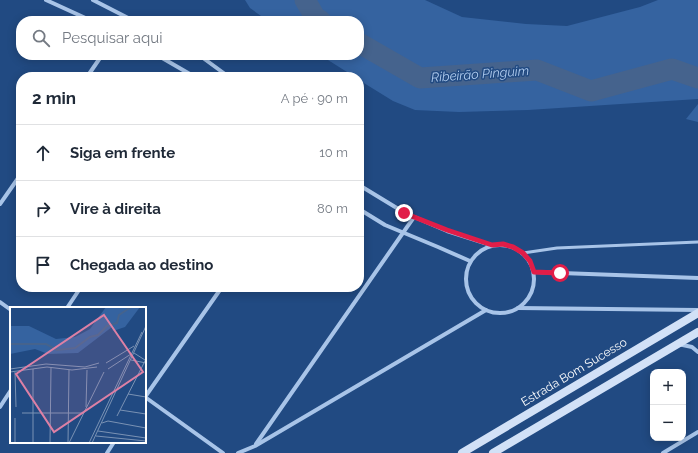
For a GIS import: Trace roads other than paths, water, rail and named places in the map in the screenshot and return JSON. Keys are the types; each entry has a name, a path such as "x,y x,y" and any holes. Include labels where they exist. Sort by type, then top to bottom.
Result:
{"main road":[{"name":"Estrada Bom Sucesso","path":"462,453 698,311"},
{"path":"493,453 698,332"}],"street":[{"path":"46,0 81,16"},
{"path":"93,0 121,16"},
{"path":"90,72 99,60"},
{"path":"166,60 186,72"},
{"path":"206,60 222,72"},
{"path":"0,204 16,181"},
{"path":"364,188 404,213 447,230 492,245"},
{"path":"364,212 385,225 470,261"},
{"path":"364,290 414,217"},
{"path":"503,244 513,247 523,253 530,261 534,272 534,282 531,293 526,302 507,312 497,313 486,310 477,304 470,294 466,284 466,272 470,261 476,254 483,248 503,244"},
{"path":"534,272 698,278"},
{"path":"68,307 78,292"},
{"path":"146,396 218,292"},
{"path":"255,446 363,292"},
{"path":"0,302 10,309"},
{"path":"517,308 698,311"},
{"path":"238,453 255,446 486,310"},
{"path":"678,344 692,347 698,352"},
{"path":"0,407 10,392"},
{"path":"146,398 223,453"},
{"path":"663,453 698,432"},
{"path":"107,453 113,443"}],"lane":[{"path":"523,253 556,248 698,242"}],"waterway":[{"name":"Ribeirão Pinguim","path":"305,0 314,16"},
{"name":"Ribeirão Pinguim","path":"364,46 420,78 537,70 591,91 672,69 698,78"}]}
